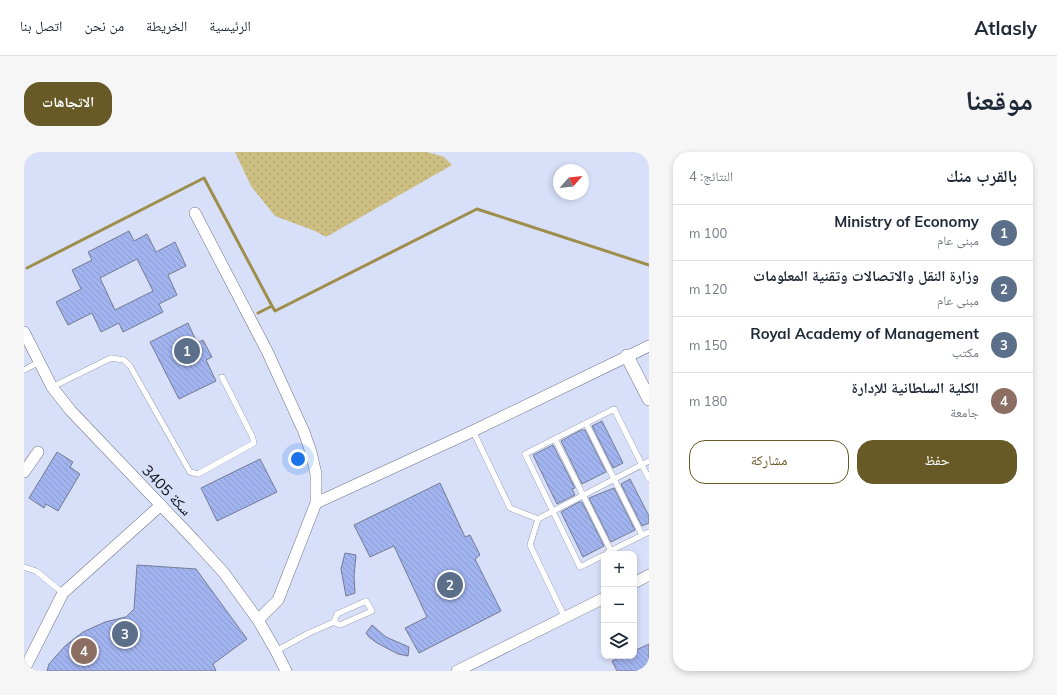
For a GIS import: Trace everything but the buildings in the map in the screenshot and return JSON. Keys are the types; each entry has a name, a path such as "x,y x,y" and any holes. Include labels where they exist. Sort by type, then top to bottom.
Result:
{"street":[{"path":"195,213 267,351 304,432 311,452 316,474 316,503 278,600 258,620"},
{"name":"سكة 3405","path":"24,332 52,386 71,411 224,573 258,620 286,671"},
{"path":"316,503 473,431 649,346"},
{"path":"627,356 649,399"},
{"path":"24,472 38,452"},
{"path":"24,670 63,593 161,506"},
{"path":"637,582 649,576"},
{"path":"457,671 601,600"}],"lane":[{"path":"52,386 111,358 124,360 130,366 190,472 198,474 254,444 252,436 222,378"},
{"path":"24,370 40,362"},
{"path":"601,556 580,567 525,454 614,408 649,479"},
{"path":"586,423 642,535"},
{"path":"473,431 510,508 538,519"},
{"path":"555,439 583,496 606,551"},
{"path":"564,618 530,546 538,519 649,461"},
{"path":"611,551 649,532"},
{"path":"24,566 36,572 63,593"},
{"path":"276,651 334,622 337,614 366,601 372,611 340,625 334,622"}],"shaded area":[{"path":"235,152 427,152 444,157 452,165 326,237 315,231 275,216 251,186"}],"waterway":[{"path":"27,268 204,178 272,306"},
{"path":"258,313 272,306 275,311 477,209 649,265"}],"place":[{"name":"Ministry of Economy","path":"187,351"},
{"name":"وزارة النقل والاتصالات وتقنية المعلومات","path":"450,585"},
{"name":"Royal Academy of Management","path":"125,634"},
{"name":"الكلية السلطانية للإدارة","path":"84,651"}]}
